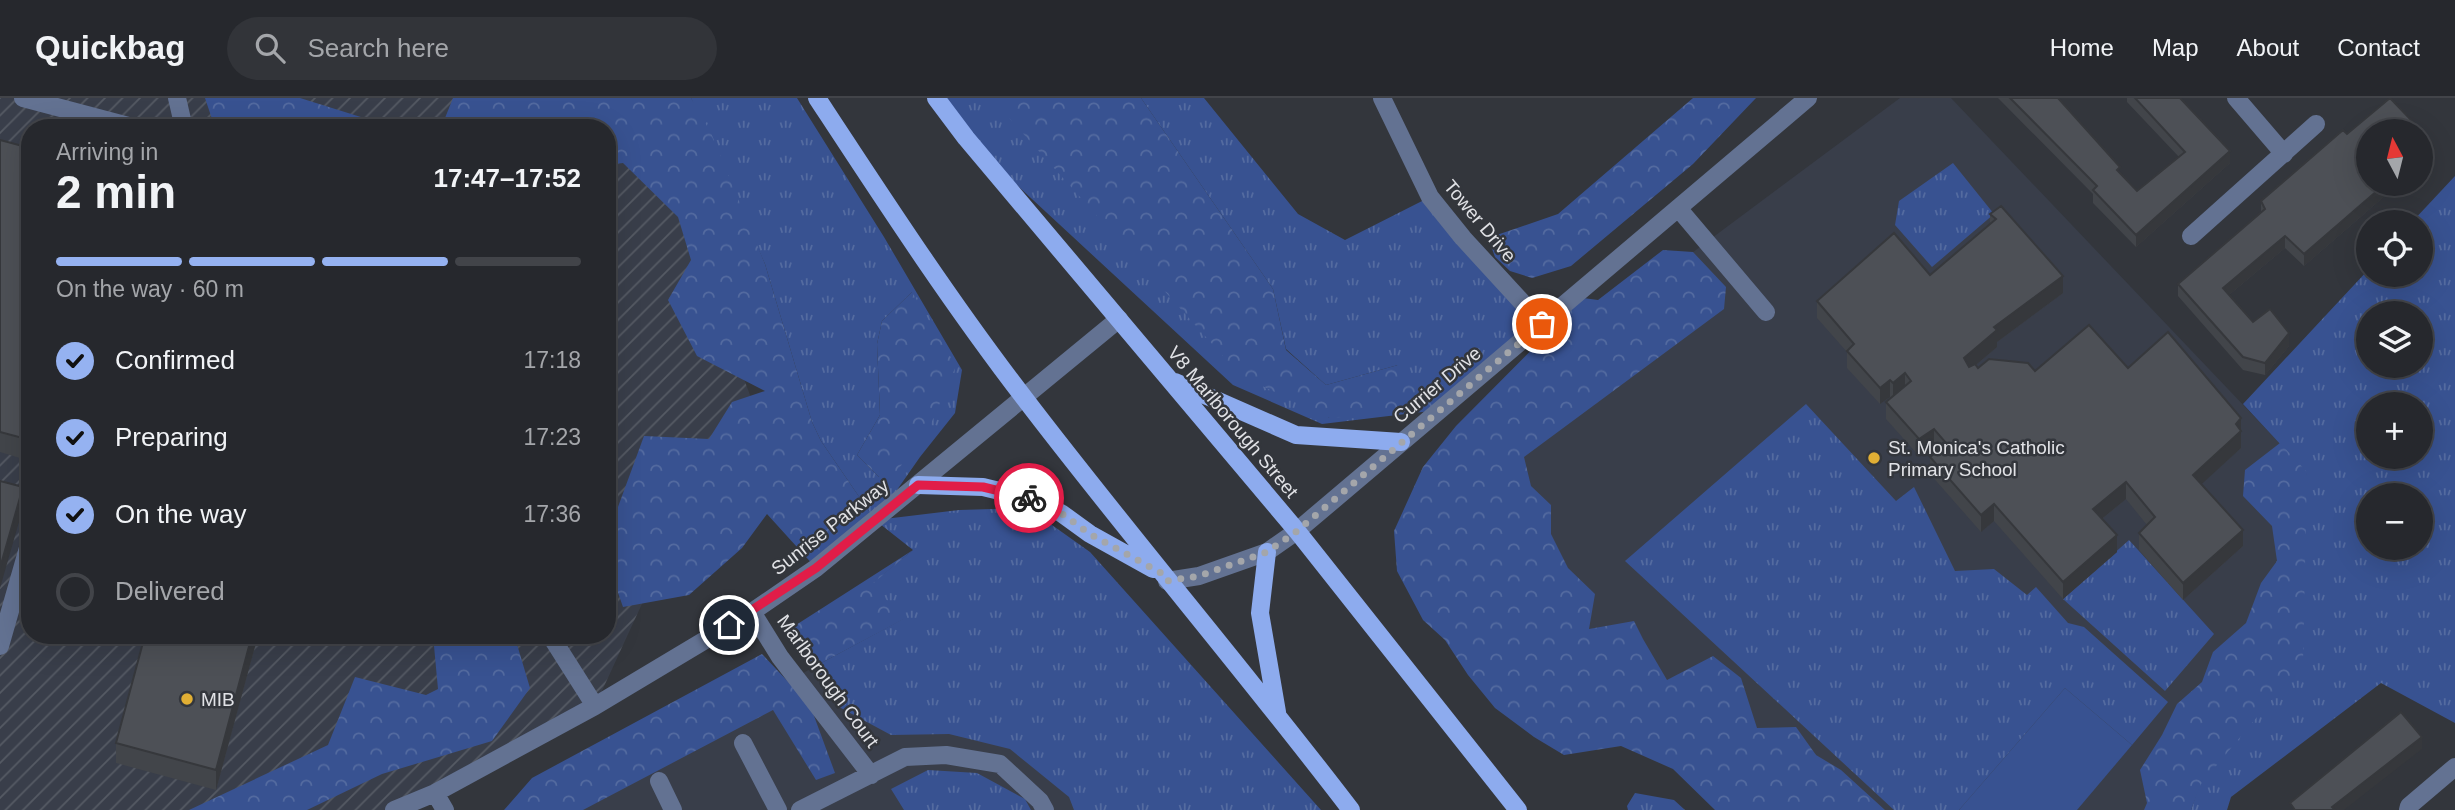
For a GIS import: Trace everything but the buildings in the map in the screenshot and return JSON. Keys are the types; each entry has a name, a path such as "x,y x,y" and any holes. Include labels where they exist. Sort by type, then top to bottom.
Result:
{"main road":[{"path":"817,98 904,230 1023,398 1165,578 1277,712 1351,810"},
{"name":"V8 Marlborough Street","path":"936,98 966,138 1297,531 1518,810"},
{"path":"1172,381 1296,435 1401,442"},
{"path":"918,485 983,487 1032,499 1061,513 1090,534 1165,578"},
{"path":"1267,552 1260,613 1277,712"}],"street":[{"path":"23,98 102,119"},
{"path":"177,98 182,119"},
{"name":"Tower Drive","path":"1382,98 1430,197 1542,324"},
{"name":"Currier Drive","path":"1165,578 1199,576 1267,552 1297,531 1808,98"},
{"path":"2236,98 2284,154"},
{"path":"2191,236 2316,124"},
{"path":"1678,208 1766,312"},
{"name":"Sunrise Parkway","path":"394,810 435,793 595,706 752,612 816,568 1119,319"},
{"path":"0,646 21,572"},
{"name":"Marlborough Court","path":"752,612 780,657 871,775"},
{"path":"556,644 595,706"},
{"path":"743,743 778,810"},
{"path":"800,810 905,757 946,755 1000,764 1040,800 1045,810"},
{"path":"2408,810 2409,806 2455,767"},
{"path":"659,781 673,810"},
{"path":"435,793 445,810"}],"shaded area":[{"path":"0,98 618,98 674,190 764,433 680,521 595,706 394,810 0,810"},
{"name":"St. Monica's Catholic Primary School","path":"1900,98 1951,98 2307,472 2191,810 1750,810 1669,723 1576,719 1469,419"},
{"path":"904,619 1157,810 547,810"}],"green space":[{"path":"205,98 300,98 367,119 212,119"},
{"path":"453,98 691,98 711,133 765,264 812,422 821,441 875,520 816,568 767,514 742,548 689,595 623,607 616,587 616,512 644,436 709,439 732,402 765,391 697,356 668,300 691,260 678,217 623,163 616,164 616,119 445,119"},
{"path":"691,98 797,98 884,237 962,370 955,413 876,520 959,510 1028,508 1090,552 1321,810 1074,810 1069,797 1010,749 949,734 891,735 839,707 812,668 903,619 871,584 913,550 875,520 821,441 812,422 765,264","holes":["912,292 879,477 857,455 880,415 877,344 882,321"]},
{"path":"936,98 1000,98 1329,418 1398,365 1326,385 1286,349 1273,289 1141,98 1204,98 1298,214 1345,240 1430,197 1542,324 1439,410 1322,424 1233,385 966,138"},
{"path":"991,98 1141,98 1273,289 1286,350 1326,385 1398,365 1439,410 1329,418 1241,376"},
{"path":"1693,98 1756,98 1693,164 1571,266 1532,278 1510,271 1495,257 1488,238 1558,214"},
{"path":"1953,163 1994,214 1932,267 1895,225 1899,201"},
{"path":"2455,176 2455,723 2381,683 2231,797 2227,810 2191,810 2307,473 2243,404 2356,283 2356,287 2433,287 2433,210 2423,210"},
{"path":"1663,250 1693,252 1726,287 1724,309 1524,457 1531,486 1551,505 1551,534 1568,568 1595,594 1589,629 1634,621 1667,680 1713,656 1741,678 1757,728 1796,727 1816,755 1841,770 1885,810 1715,810 1673,769 1621,746 1564,755 1495,708 1468,675 1445,640 1423,620 1397,571 1394,531 1423,467 1456,426 1583,298 1598,300"},
{"path":"912,292 956,366 926,435 895,473 879,477 857,455 880,415 877,344 882,321"},
{"path":"1806,404 1896,501 1914,487 1955,571 1994,569 2027,595 2036,587 2068,623 2084,627 2168,702 2132,745 2065,688 1959,810 1894,810 1625,561"},
{"path":"2280,443 2307,472 2303,662 2201,784 2191,810 2144,810 2147,803 2140,770 2177,704 2202,682 2213,652 2246,623 2261,583 2277,561 2272,526 2243,496 2245,470"},
{"path":"2129,540 2214,634 2165,691 2063,599"},
{"path":"913,550 872,584 904,619 812,668 785,632"},
{"path":"434,644 517,644 530,688 492,741 382,774 307,810 189,810 328,745 355,677 426,695 438,689"},
{"path":"762,654 810,705 835,773 816,780 773,710 583,810 504,810 532,778"},
{"path":"2065,688 2132,745 2077,810 1959,810"},
{"path":"928,770 977,773 1025,799 1031,810 904,810 891,789"},
{"path":"1635,793 1674,800 1685,810 1628,810 1627,806"}],"way so far":[{"path":"1029,498 1061,513 1090,534 1163,574 1167,581 1199,576 1267,552 1297,531 1542,324"}],"place":[{"name":"St. Monica's Catholic Primary School","path":"1874,458"},
{"name":"MIB","path":"187,699"}],"route":[{"path":"729,625 816,568 918,485 983,487 1029,498"}]}
